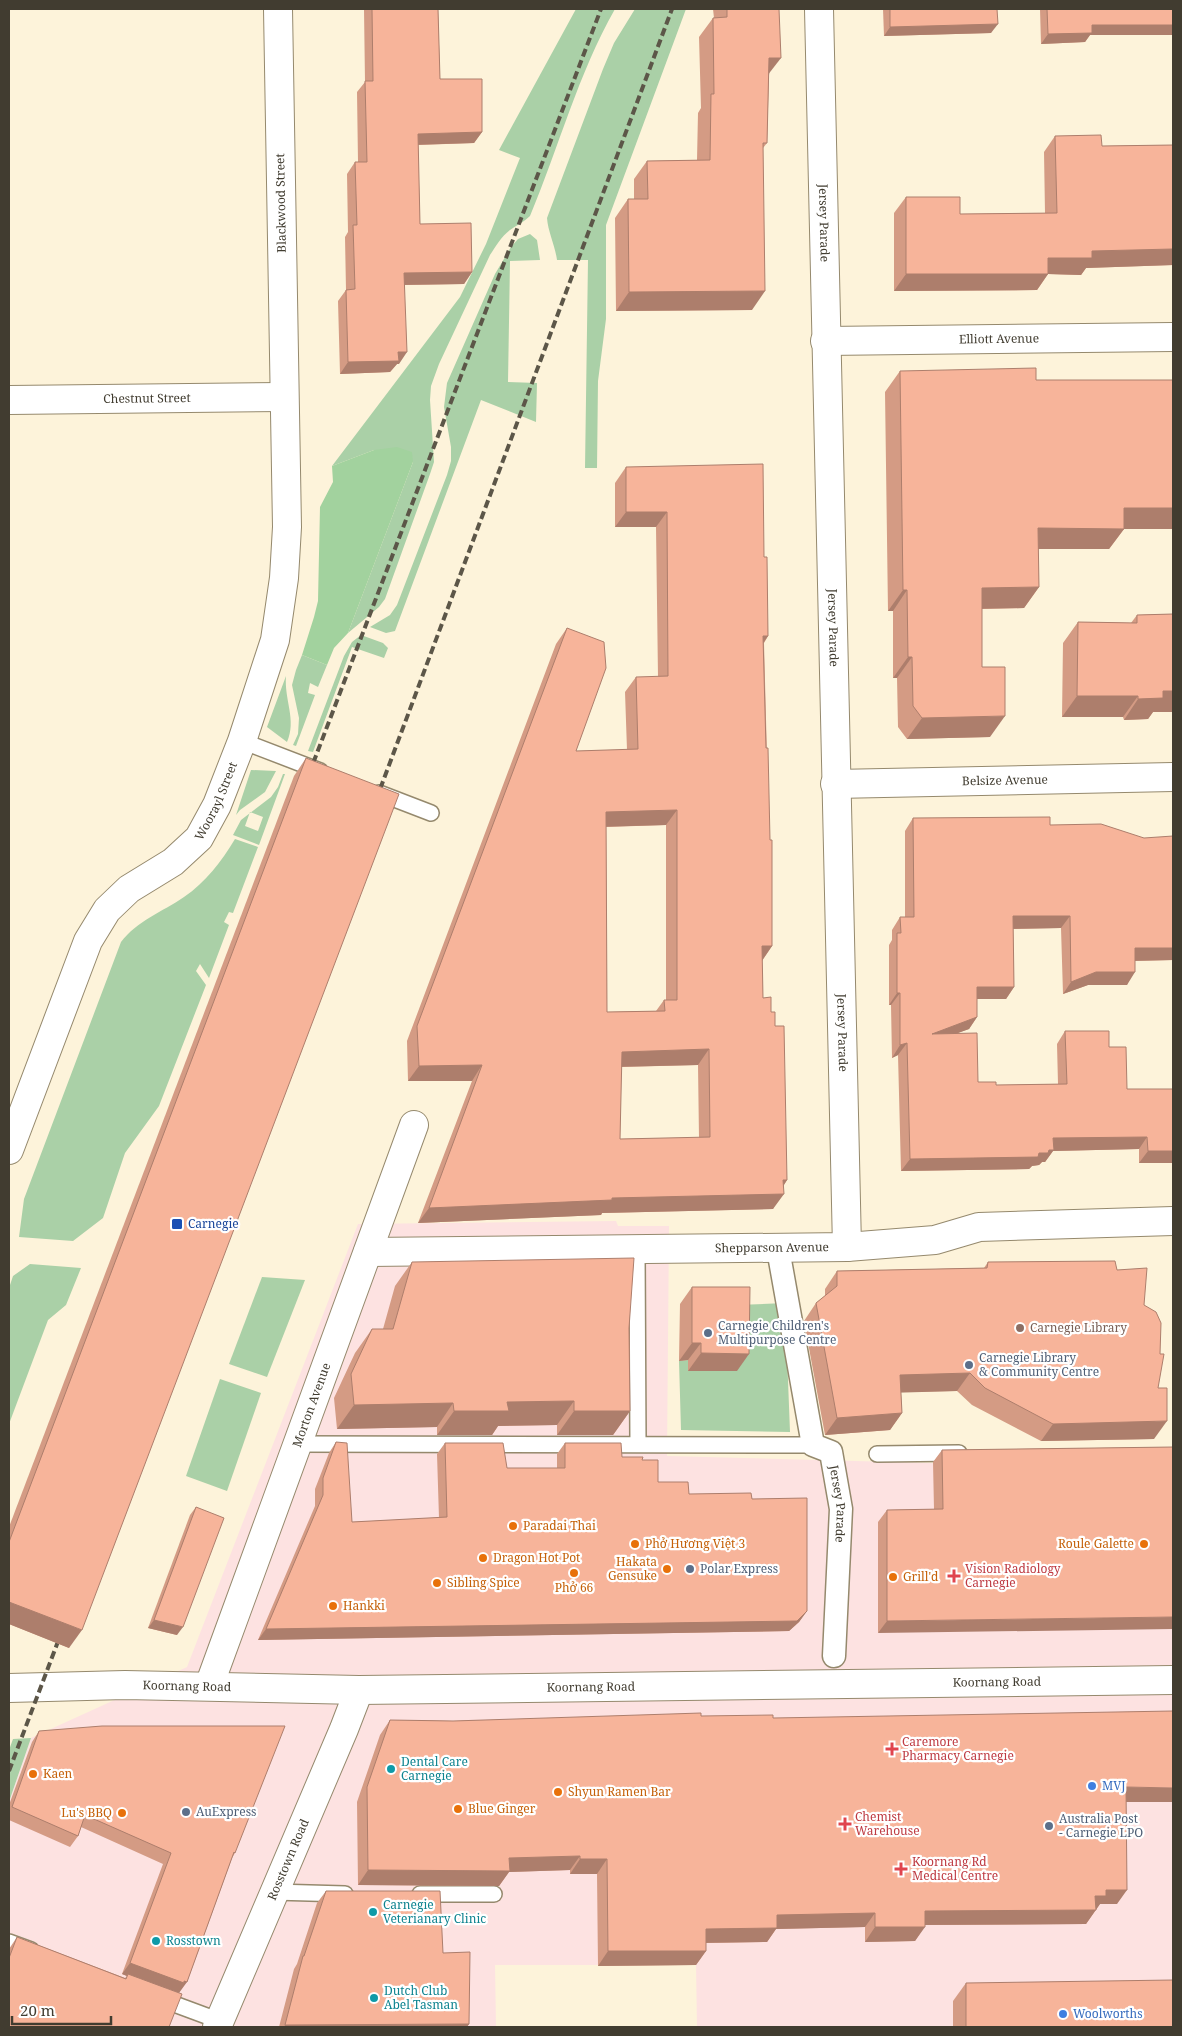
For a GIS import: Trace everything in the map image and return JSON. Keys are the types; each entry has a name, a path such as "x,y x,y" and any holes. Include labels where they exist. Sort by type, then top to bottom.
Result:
{"street":[{"name":"Blackwood Street","path":"278,9 284,397"},
{"name":"Jersey Parade","path":"819,9 825,341 847,1247"},
{"name":"Elliott Avenue","path":"825,341 1173,337"},
{"name":"Chestnut Street","path":"9,400 284,397"},
{"name":"Woorayl Street","path":"9,1150 88,942 107,910 129,889 172,862 199,838 217,805 242,741 275,640 284,578 287,527 284,397"},
{"name":"Belsize Avenue","path":"836,784 1173,777"},
{"name":"Morton Avenue","path":"209,1686 414,1125"},
{"name":"Shepparson Avenue","path":"368,1252 847,1247 935,1240 979,1227 1173,1221"},
{"path":"778,1249 813,1445"},
{"name":"Jersey Parade","path":"813,1445 831,1452 841,1509 834,1656"},
{"name":"Koornang Road","path":"9,1688 126,1685 359,1690 1173,1680"},
{"name":"Rosstown Road","path":"219,2024 359,1690"}],"lane":[{"path":"242,741 332,775"},
{"path":"366,788 431,813"},
{"path":"637,1250 638,1443"},
{"path":"299,1444 638,1443 813,1445"},
{"path":"877,1454 976,1453"},
{"path":"274,1892 356,1894"},
{"path":"405,1894 494,1894"},
{"path":"9,1942 46,1956"},
{"path":"146,1993 219,2024"}],"shaded area":[{"path":"616,1221 618,1226 669,1226 667,1456 1004,1465 1173,1460 1173,2027 697,2027 696,1965 495,1965 496,2027 9,2027 9,1802 31,1738 187,1667 358,1224"}],"green space":[{"path":"576,9 615,9 579,85 530,216 510,230 490,255 439,364 431,386 430,400 434,462 430,474 385,599 379,607 348,633 413,462 374,450 332,466 460,297 486,244 520,158 499,150"},
{"path":"635,9 686,9 606,225 606,319 598,381 597,468 585,468 588,260 557,260 547,218 603,69 614,43"},
{"path":"530,234 537,240 540,260 510,261 508,382 537,383 536,422 481,400 395,631 386,633 370,627 390,615 397,605 447,475 451,461 451,447 444,407 447,383 495,274 518,239"},
{"path":"397,447 412,452 413,462 348,633 334,648 327,665 302,655 318,601 320,507 333,482 332,466 374,450"},
{"path":"361,635 383,643 388,648 384,658 352,647 313,752 308,751 344,656 352,642"},
{"path":"302,655 327,665 318,687 310,683 308,693 315,695 296,746 293,745 298,734 299,718 292,685"},
{"path":"286,676 291,718 290,734 287,742 267,727"},
{"path":"251,770 276,771 265,792 236,815"},
{"path":"283,774 285,774 259,845 233,835 241,820 249,814 245,826 258,831 263,817 251,812 271,797 278,787"},
{"path":"235,839 258,847 233,913 229,912 224,922 229,925 209,978 200,964 196,971 206,985 159,1106 125,1153 103,1218 73,1241 19,1237 24,1199 121,942 142,922 184,897 199,885 219,864"},
{"path":"30,1264 81,1268 66,1305 48,1320 9,1424 9,1288 13,1276"},
{"path":"262,1277 305,1280 267,1377 229,1364"},
{"path":"785,1303 790,1432 681,1430 679,1361 688,1360 688,1371 737,1305"},
{"path":"220,1379 261,1393 227,1491 186,1476"},
{"path":"31,1738 9,1802 9,1750 13,1739"}],"building":[{"path":"372,9 438,9 440,79 482,79 482,132 418,134 420,224 471,223 472,272 404,273 407,352 398,352 399,361 348,362 346,290 355,289 353,225 357,225 355,162 367,162 365,81 373,81"},
{"path":"727,9 779,9 781,58 769,58 767,143 763,143 765,291 629,292 628,199 648,199 647,161 710,160 711,94 714,94 713,18 727,17"},
{"path":"890,9 997,9 998,24 890,27"},
{"path":"1047,9 1173,9 1173,25 1092,25 1092,33 1048,34"},
{"path":"1101,135 1102,146 1173,145 1173,249 1092,251 1092,258 1048,258 1048,274 906,274 906,197 960,197 960,214 1057,213 1055,136"},
{"path":"1036,368 1036,380 1173,380 1173,508 1124,508 1124,529 1038,528 1039,587 982,588 982,667 1005,667 1005,716 922,718 913,706 912,657 908,657 907,590 903,590 900,371"},
{"path":"763,464 764,557 767,557 768,636 763,636 770,840 772,840 772,946 762,946 763,998 771,997 771,1012 775,1012 775,1026 784,1026 787,1180 783,1180 784,1194 612,1198 612,1200 429,1208 482,1065 419,1066 417,1026 567,628 604,642 606,668 576,751 638,749 636,677 668,676 667,512 626,512 626,467","holes":["677,810 677,1000 664,1000 665,1011 607,1012 606,812","709,1049 710,1137 620,1139 622,1052"]},
{"path":"1173,614 1173,691 1163,691 1163,698 1138,699 1138,696 1077,696 1078,622 1137,623 1137,615"},
{"name":"Carnegie","path":"306,758 399,794 82,1630 9,1602 9,1542"},
{"path":"1050,817 1050,825 1101,824 1144,838 1173,836 1173,948 1135,948 1135,972 1096,972 1071,982 1070,916 1013,916 1014,987 977,987 977,1017 932,1034 977,1033 978,1082 996,1082 996,1085 1067,1084 1065,1031 1109,1031 1109,1047 1126,1047 1127,1089 1173,1089 1173,1151 1148,1151 1147,1137 1053,1138 1054,1150 1049,1150 1048,1153 1039,1153 1038,1157 910,1159 907,1043 900,1045 900,993 897,993 897,933 901,933 900,917 914,917 913,818"},
{"path":"634,1258 629,1328 630,1411 574,1411 574,1401 507,1402 509,1411 454,1411 453,1403 354,1405 351,1374 372,1329 393,1329 412,1262"},
{"name":"Carnegie Library & Community Centre","path":"1115,1261 1117,1270 1147,1268 1144,1305 1156,1312 1161,1323 1160,1354 1164,1354 1158,1388 1167,1388 1167,1421 1053,1424 985,1388 970,1373 900,1375 902,1413 837,1418 816,1303 837,1286 837,1271 987,1268 988,1262"},
{"path":"692,1287 750,1287 749,1354 701,1353 701,1343 692,1343"},
{"path":"336,1442 347,1443 352,1522 447,1517 445,1443 503,1443 507,1468 565,1468 565,1443 621,1443 622,1457 643,1457 642,1460 658,1460 658,1482 688,1482 689,1494 751,1493 752,1499 807,1498 807,1611 797,1621 266,1629 323,1495 323,1478"},
{"path":"1173,1447 1173,1617 887,1621 887,1510 943,1509 942,1450"},
{"path":"196,1507 224,1518 183,1627 154,1620"},
{"path":"1173,1711 1173,1788 1126,1787 1127,1890 1106,1890 1106,1896 1095,1896 1096,1910 925,1911 925,1927 875,1927 875,1913 777,1915 777,1928 706,1929 706,1951 608,1951 607,1859 580,1859 580,1856 509,1858 510,1871 368,1870 367,1787 390,1720 453,1721 701,1713 701,1716 773,1715 773,1718"},
{"path":"102,1726 285,1726 234,1852 187,1982 184,1981 184,1983 130,1963 171,1853 85,1815 78,1836 12,1807 39,1731"},
{"path":"326,1891 440,1891 443,1953 470,1952 469,2024 285,2025 303,1956"},
{"path":"17,1937 126,1979 128,1974 182,1994 169,2027 9,2027 9,1958"},
{"name":"Woolworths","path":"1173,1980 1173,2027 966,2027 966,1983"}],"railway":[{"path":"309,774 601,9"},
{"path":"376,800 672,9"},
{"path":"9,1771 62,1631"}],"place":[{"name":"Carnegie","path":"177,1224"},
{"name":"Carnegie Library","path":"1020,1328"},
{"name":"Carnegie Children's Multipurpose Centre","path":"708,1333"},
{"name":"Carnegie Library & Community Centre","path":"969,1365"},
{"name":"Paradai Thai","path":"513,1526"},
{"name":"Phở Hương Việt 3","path":"635,1544"},
{"name":"Roule Galette","path":"1144,1544"},
{"name":"Dragon Hot Pot","path":"483,1558"},
{"name":"Hakata Gensuke","path":"667,1569"},
{"name":"Polar Express","path":"690,1569"},
{"name":"Phở 66","path":"574,1573"},
{"name":"Vision Radiology Carnegie","path":"954,1576"},
{"name":"Grill'd","path":"893,1577"},
{"name":"Sibling Spice","path":"437,1583"},
{"name":"Hankki","path":"333,1606"},
{"name":"Caremore Pharmacy Carnegie","path":"892,1749"},
{"name":"Dental Care Carnegie","path":"391,1769"},
{"name":"Kaen","path":"33,1774"},
{"name":"MVJ","path":"1092,1786"},
{"name":"Shyun Ramen Bar","path":"558,1792"},
{"name":"Blue Ginger","path":"458,1809"},
{"name":"AuExpress","path":"186,1812"},
{"name":"Lu's BBQ","path":"122,1813"},
{"name":"Chemist Warehouse","path":"845,1824"},
{"name":"Australia Post - Carnegie LPO","path":"1049,1826"},
{"name":"Koornang Rd Medical Centre","path":"901,1869"},
{"name":"Carnegie Veterianary Clinic","path":"373,1912"},
{"name":"Rosstown","path":"156,1941"},
{"name":"Dutch Club Abel Tasman","path":"374,1998"},
{"name":"Woolworths","path":"1063,2014"}]}
